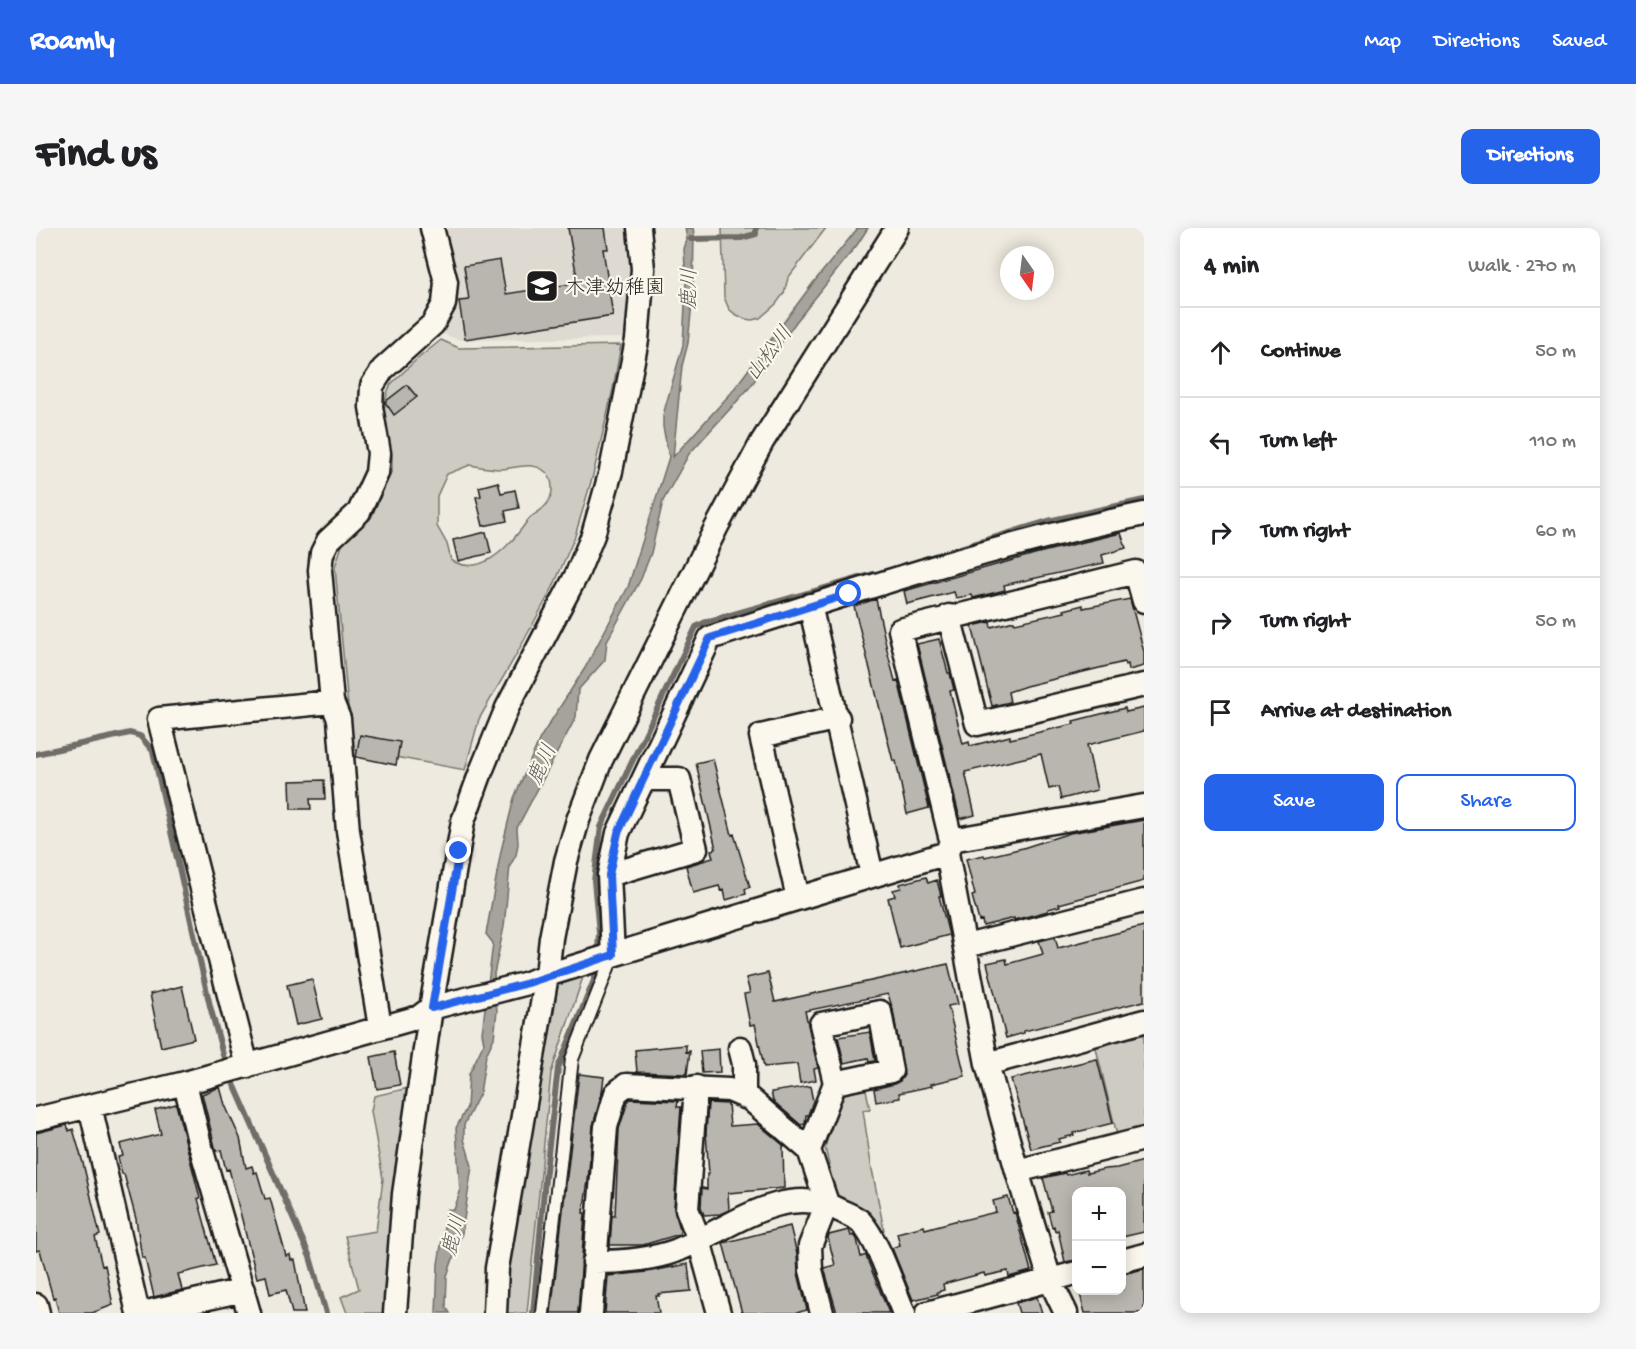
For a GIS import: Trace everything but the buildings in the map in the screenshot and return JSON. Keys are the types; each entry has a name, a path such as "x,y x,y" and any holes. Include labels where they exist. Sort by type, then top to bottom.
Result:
{"street":[{"path":"380,1027 348,831 339,719 332,702 320,570 322,553 328,541 359,512 377,473 379,453 371,406 372,386 383,369 433,324 444,304 446,282 432,228"},
{"path":"395,1313 404,1194 440,1006 463,820 507,708 577,573 592,535 611,471 637,340 642,303 643,269 639,228"},
{"path":"495,1313 496,1268 537,979 551,938 566,861 578,820 601,760 706,547 762,441 897,228"},
{"path":"613,955 609,875 618,833 710,638 810,605 1035,538 1144,514"},
{"path":"1066,1313 1050,1280 987,1064 949,846 900,630 949,616 1137,572 1144,601"},
{"path":"810,605 838,718 872,874"},
{"path":"949,616 977,724 1144,686"},
{"path":"235,1070 159,719 332,702"},
{"path":"798,898 761,736 838,718"},
{"path":"609,875 696,849 680,780 644,779"},
{"path":"36,1119 235,1070 419,1017 440,1006 537,979 798,898 949,846 1144,806"},
{"path":"966,946 1144,901"},
{"path":"987,1064 1144,1021"},
{"path":"740,1048 744,1064 744,1096"},
{"path":"185,1083 199,1141 249,1313"},
{"path":"810,1150 834,1083"},
{"path":"591,1313 606,1127 616,1093 626,1085 729,1090 750,1099 810,1150 827,1203 810,1246 811,1270 822,1313"},
{"path":"696,1087 687,1209 699,1240 719,1313"},
{"path":"90,1106 138,1313"},
{"path":"1017,1172 1144,1139"},
{"path":"594,1262 656,1257 699,1240 753,1211 778,1204 827,1203 860,1221 877,1247 903,1313"},
{"path":"1126,1260 1144,1255"},
{"path":"927,1313 1072,1274"},
{"path":"143,1313 243,1290"},
{"path":"36,1305 38,1313"}],"lane":[{"path":"543,1313 572,1059 613,955"}],"shaded area":[{"name":"木津幼稚園","path":"446,228 629,228 631,270 627,338 460,340 440,333 454,301 454,268"},
{"path":"722,228 826,228 788,278 784,293 776,304 760,318 752,320 735,314 729,309 724,297"},
{"path":"441,340 459,348 621,345 593,475 575,536 553,587 479,719 465,770 352,749 335,567 343,542 371,518 392,470 392,455 384,410 387,393 391,384","holes":["470,465 498,469 533,466 549,476 552,489 545,506 529,518 505,548 485,562 463,565 451,560 447,544 437,526 437,496 447,474"]},
{"path":"584,974 551,1073 527,1313 505,1313 507,1261 552,989 558,983"},
{"path":"1144,1031 1144,1127 1117,1135 1095,1044"},
{"path":"865,1085 870,1109 863,1110 884,1230 878,1232 843,1203 835,1193 825,1147 840,1099 846,1090"},
{"path":"413,1087 385,1313 347,1313 341,1297 359,1289 345,1236 376,1231 383,1179 371,1111 374,1096"}],"water":[{"path":"685,228 693,228 694,234 693,293 688,343 682,366 673,457 731,393 813,283 858,228 868,228 750,387 689,454 663,501 651,553 641,579 607,641 605,660 578,690 576,717 517,828 518,844 516,855 510,866 504,927 494,974 497,1011 494,1038 486,1055 480,1093 464,1125 464,1139 472,1166 462,1233 447,1276 446,1307 450,1313 436,1313 438,1264 447,1209 454,1210 460,1192 456,1128 467,1107 469,1074 484,1043 482,1033 493,943 486,934 501,851 514,798 540,738 585,668 628,587 669,457 663,415 683,345 686,284 684,249 687,239"}],"waterway":[{"path":"691,239 741,238 756,234 756,228"},
{"path":"924,559 1048,521 1144,500"},
{"path":"598,952 599,933 594,881 601,827 696,627 706,622 874,574"},
{"path":"36,754 130,733 140,736 153,751 210,1006 226,1066"},
{"path":"533,1313 558,1068 595,978 595,970"},
{"path":"230,1075 310,1257 326,1313"}],"place":[{"name":"木津幼稚園","path":"542,286"}],"route":[{"path":"459,851 432,1008 528,983 613,955 609,875 618,833 710,638 849,594"}],"water label":[{"name":"鹿川","path":"688,289"},
{"name":"山松川","path":"768,353"},
{"name":"鹿川","path":"541,764"},
{"name":"鹿川","path":"453,1235"}]}
